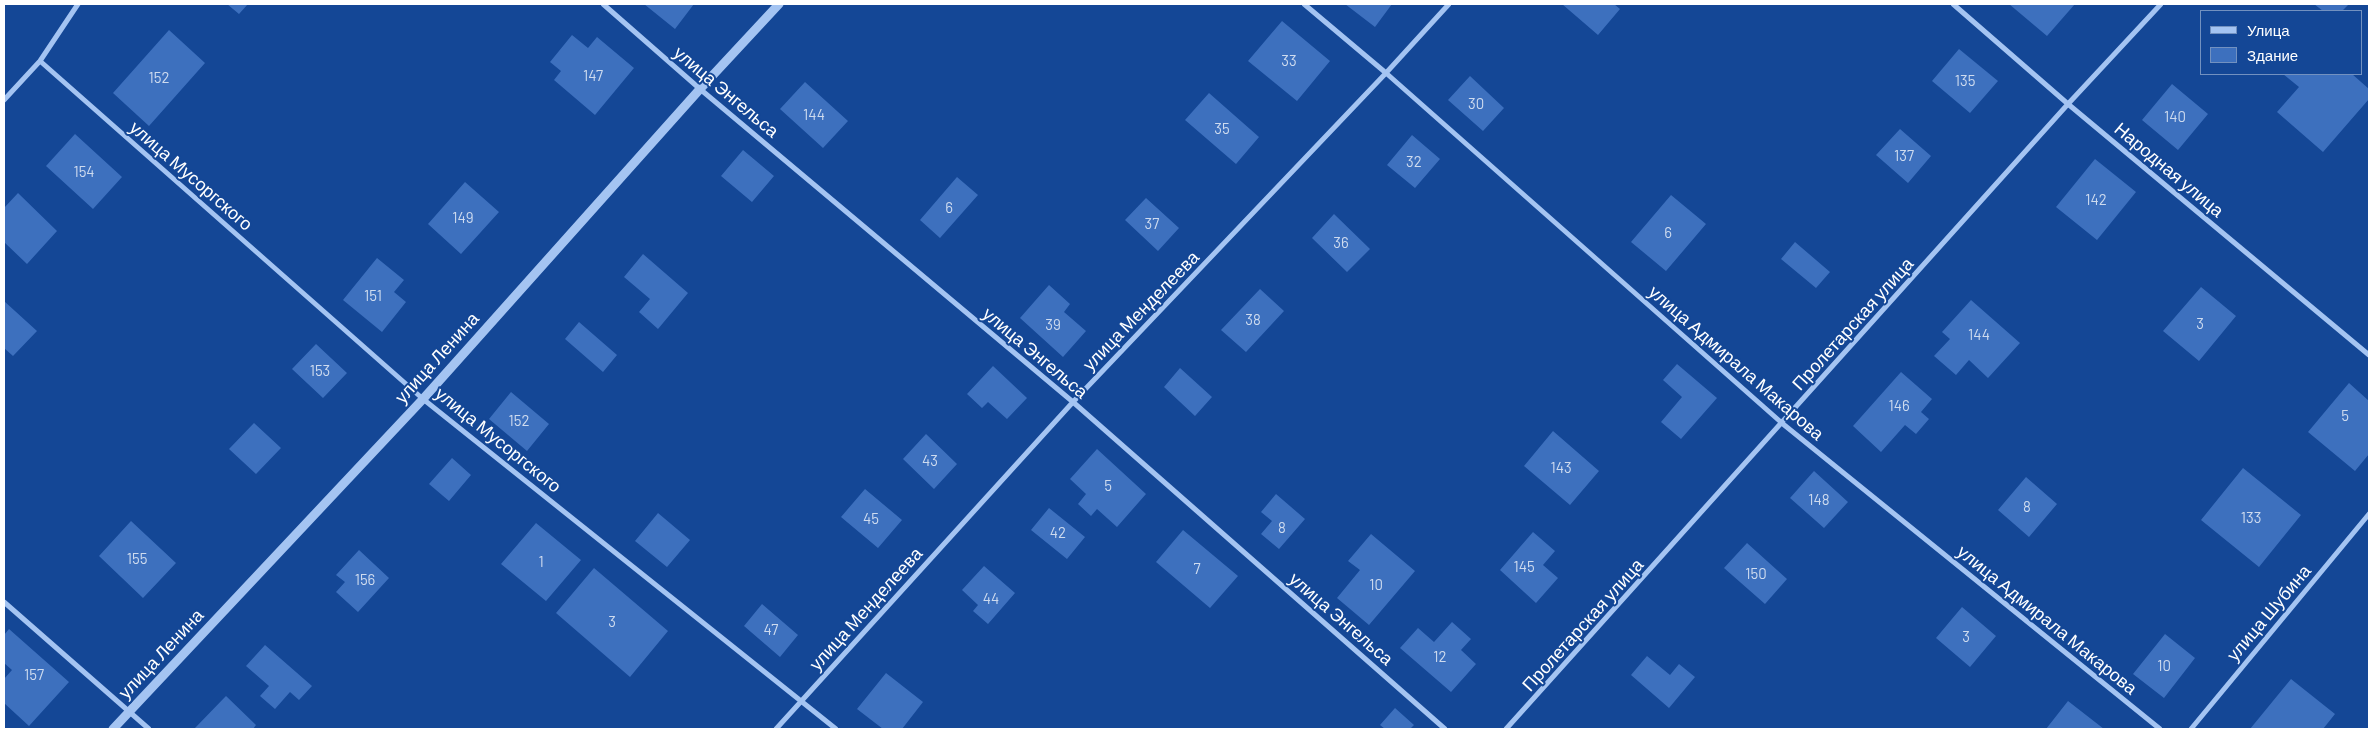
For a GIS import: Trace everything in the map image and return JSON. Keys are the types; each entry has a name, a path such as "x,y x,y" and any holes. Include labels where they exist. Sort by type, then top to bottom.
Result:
{"street":[{"path":"4,100 40,61 78,4"},
{"name":"улица Энгельса","path":"603,4 700,89 1072,402 1445,729"},
{"name":"улица Ленина","path":"113,729 423,398 700,89 779,4"},
{"name":"улица Адмирала Макарова","path":"1304,4 1386,73 1783,424 2160,729"},
{"name":"улица Менделеева","path":"776,729 1072,402 1386,73 1449,4"},
{"name":"Народная улица","path":"1953,4 2068,104 2369,355"},
{"name":"Пролетарская улица","path":"1506,729 1783,424 2068,104 2161,4"},
{"name":"улица Мусоргского","path":"40,61 423,398 836,729"},
{"name":"улица Шубина","path":"2191,729 2369,514"},
{"path":"4,602 149,729"}],"building":[{"path":"227,4 248,4 239,14"},
{"path":"644,4 694,4 675,29"},
{"path":"1345,4 1392,4 1375,27"},
{"path":"1562,4 1614,4 1620,9 1598,35"},
{"path":"2009,4 2075,4 2047,36"},
{"path":"2314,4 2349,4 2343,10 2322,10"},
{"path":"1282,21 1330,61 1297,101 1248,61"},
{"path":"169,30 205,63 149,126 113,93"},
{"path":"572,35 588,48 597,37 634,68 595,115 554,80 561,71 550,62"},
{"path":"1959,49 1998,81 1970,113 1932,81"},
{"path":"2284,75 2353,75 2369,89 2369,99 2323,152 2277,112 2299,87"},
{"path":"1470,76 1504,108 1483,131 1448,100"},
{"path":"805,82 848,121 823,148 780,109"},
{"path":"2172,84 2208,114 2178,150 2142,120"},
{"path":"1209,93 1259,137 1236,164 1185,120"},
{"path":"1900,129 1931,156 1908,183 1876,155"},
{"path":"75,134 122,177 93,209 46,166"},
{"path":"1412,135 1440,159 1415,188 1387,165"},
{"path":"743,150 774,176 752,202 721,176"},
{"path":"2095,159 2136,192 2097,240 2056,207"},
{"path":"957,177 978,195 940,238 920,220"},
{"path":"465,182 499,212 461,254 428,224"},
{"path":"18,193 57,231 27,264 4,242 4,208"},
{"path":"1671,195 1706,224 1666,271 1631,242"},
{"path":"1146,198 1179,228 1158,251 1125,220"},
{"path":"1334,214 1370,249 1347,272 1312,238"},
{"path":"1795,242 1830,272 1816,288 1781,259"},
{"path":"643,254 688,293 658,329 639,312 650,299 624,277"},
{"path":"377,258 404,280 394,292 406,302 382,332 343,300"},
{"path":"1049,285 1070,304 1064,312 1086,331 1063,357 1020,318"},
{"path":"2201,287 2236,316 2199,361 2163,331"},
{"path":"1260,289 1284,311 1246,352 1221,330"},
{"path":"1971,300 2020,343 1988,378 1969,360 1956,375 1934,356 1950,339 1942,332"},
{"path":"4,301 37,331 13,356 4,348"},
{"path":"579,322 617,355 603,372 565,339"},
{"path":"316,344 347,373 323,398 292,369"},
{"path":"1677,364 1717,398 1681,439 1661,422 1682,397 1663,380"},
{"path":"993,366 1027,398 1007,419 988,402 982,408 967,394"},
{"path":"1180,368 1212,397 1195,416 1164,387"},
{"path":"1901,372 1932,399 1921,412 1929,419 1916,434 1905,425 1881,452 1853,426"},
{"path":"2349,383 2369,401 2369,454 2355,471 2308,432"},
{"path":"511,392 549,424 527,451 489,419"},
{"path":"254,423 281,448 256,474 229,449"},
{"path":"1553,431 1599,471 1570,505 1524,466"},
{"path":"926,434 957,464 934,489 903,459"},
{"path":"1097,449 1146,494 1117,527 1097,509 1091,516 1078,504 1086,494 1070,479"},
{"path":"452,458 471,475 449,501 429,484"},
{"path":"2243,468 2301,515 2259,567 2201,520"},
{"path":"1814,471 1848,502 1824,528 1790,498"},
{"path":"2026,477 2057,504 2029,537 1998,510"},
{"path":"865,489 902,520 878,548 841,517"},
{"path":"1276,494 1305,519 1279,549 1261,534 1272,521 1261,512"},
{"path":"1049,508 1085,537 1067,559 1031,530"},
{"path":"658,513 690,540 667,567 635,541"},
{"path":"131,521 176,563 143,598 99,556"},
{"path":"536,523 581,560 546,601 501,564"},
{"path":"1183,530 1238,576 1210,608 1156,562"},
{"path":"1533,532 1555,551 1543,565 1558,578 1536,603 1500,570"},
{"path":"1371,534 1415,571 1369,625 1337,598 1360,570 1348,561"},
{"path":"1747,543 1787,579 1765,604 1724,568"},
{"path":"359,550 389,578 358,612 336,592 345,582 336,575"},
{"path":"984,566 1015,593 988,624 973,611 978,605 962,590"},
{"path":"594,568 668,631 630,677 556,613"},
{"path":"762,604 798,635 780,657 744,626"},
{"path":"1962,607 1996,636 1970,667 1936,638"},
{"path":"1452,622 1471,639 1461,650 1476,664 1451,692 1400,648 1418,628 1434,642"},
{"path":"9,629 69,682 29,726 4,703 4,679 12,670 4,663 4,635"},
{"path":"2165,634 2195,658 2164,698 2133,674"},
{"path":"265,645 312,686 299,700 290,692 275,709 260,696 269,686 246,666"},
{"path":"1647,656 1670,675 1679,664 1695,677 1669,708 1631,675"},
{"path":"886,673 923,702 902,729 883,729 857,709"},
{"path":"2291,679 2335,714 2323,729 2250,729"},
{"path":"226,696 256,725 253,729 194,729"},
{"path":"2068,701 2104,729 2046,729"},
{"path":"1395,708 1414,725 1410,729 1385,729 1380,725"}]}
